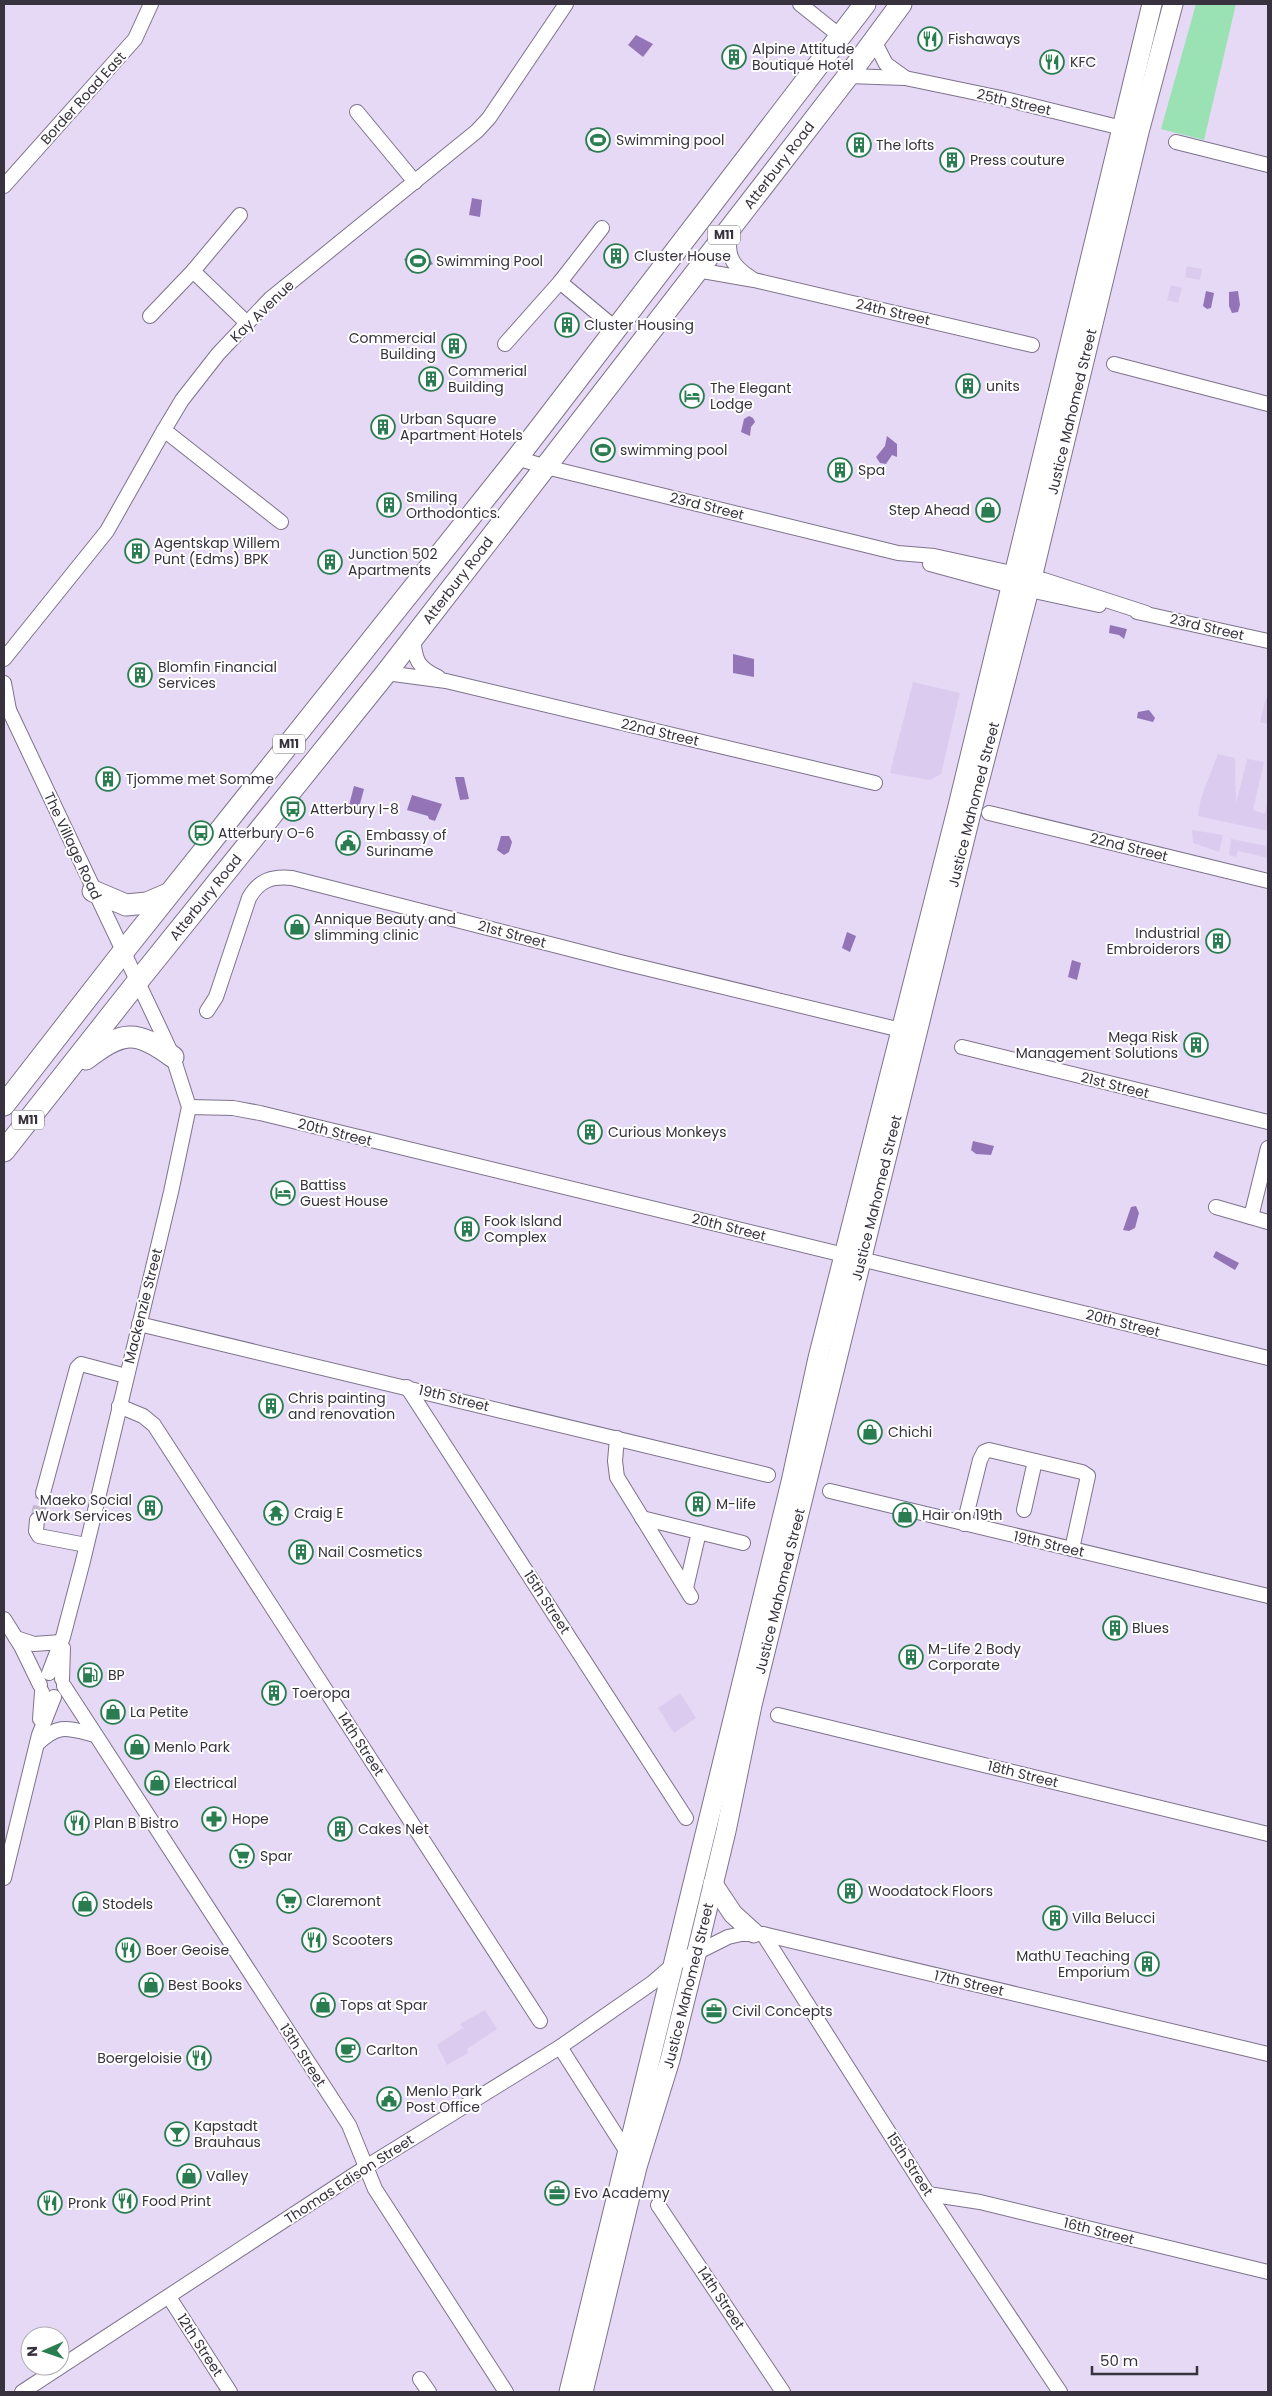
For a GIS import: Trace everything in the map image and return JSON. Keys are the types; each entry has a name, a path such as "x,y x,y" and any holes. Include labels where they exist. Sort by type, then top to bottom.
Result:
{"main road":[{"name":"M11","path":"4,1105 123,952 517,458 614,328 865,4"},
{"name":"Atterbury Road","path":"4,1151 386,673 902,4"},
{"name":"Justice Mahomed Street","path":"569,2392 789,1492 818,1358 853,1257 972,810 1122,128 1152,4"},
{"name":"Justice Mahomed Street","path":"583,2392 637,2167 670,2060 697,1953 853,1257 901,1030 1093,320 1173,4"},
{"path":"93,891 118,904 136,905 157,900 170,893"},
{"path":"52,1089 110,1041 125,1037 147,1040 173,1057"},
{"path":"713,1884 733,1914 759,1934"}],"street":[{"name":"Border Road East","path":"4,186 135,39 150,4"},
{"name":"Kay Avenue","path":"4,659 107,531 164,430 205,368 278,293 469,138 488,118 566,4"},
{"path":"800,4 840,36"},
{"name":"25th Street","path":"874,41 886,64 905,78"},
{"name":"25th Street","path":"848,76 905,78 1001,98 1122,128"},
{"path":"357,112 415,182"},
{"path":"1176,142 1268,165"},
{"path":"150,316 193,272 240,214"},
{"path":"505,344 560,282 602,228"},
{"name":"24th Street","path":"730,228 728,245 732,262 741,272 754,280"},
{"name":"24th Street","path":"697,270 754,280 1032,345"},
{"path":"193,272 247,323"},
{"path":"560,282 614,328"},
{"path":"1114,364 1268,404"},
{"path":"164,430 281,522"},
{"name":"23rd Street","path":"517,458 546,467 898,553 918,561 1021,582 1082,591 1146,613 1268,641"},
{"name":"22nd Street","path":"413,637 415,655 420,666 446,680"},
{"name":"22nd Street","path":"386,673 446,680 874,783"},
{"name":"The Village Road","path":"4,684 6,707 138,981"},
{"name":"22nd Street","path":"989,813 1268,882"},
{"name":"21st Street","path":"207,1011 216,997 249,898 262,882 282,877 638,967 901,1030"},
{"path":"138,981 173,1057 189,1107"},
{"name":"21st Street","path":"962,1047 1268,1122"},
{"name":"20th Street","path":"189,1107 233,1108 260,1113 1268,1358"},
{"name":"Mackenzie Street","path":"4,1878 86,1545 189,1107"},
{"path":"1251,1217 1268,1148"},
{"path":"1216,1207 1268,1222"},
{"name":"19th Street","path":"139,1324 768,1475"},
{"path":"43,1493 77,1368 81,1364 126,1376"},
{"name":"15th Street","path":"406,1387 686,1818"},
{"name":"14th Street","path":"119,1406 143,1416 154,1425 540,2021"},
{"path":"617,1438 615,1461 617,1478 688,1592 699,1532"},
{"path":"964,1524 980,1460 984,1452 989,1450 1082,1472 1088,1476 1072,1549"},
{"path":"1024,1510 1035,1461"},
{"name":"19th Street","path":"830,1491 1268,1596"},
{"path":"642,1518 742,1543"},
{"path":"37,1520 36,1531 39,1536 86,1545"},
{"name":"13th Street","path":"4,1619 18,1642 91,1730 349,2125 375,2188 506,2392"},
{"path":"18,1642 34,1644 62,1639"},
{"name":"18th Street","path":"778,1714 1268,1834"},
{"path":"38,1739 61,1728 91,1730"},
{"name":"17th Street","path":"674,1964 728,1937 759,1934 1268,2054"},
{"name":"15th Street","path":"759,1934 928,2194 1060,2392"},
{"name":"Thomas Edison Street","path":"22,2392 366,2167 560,2047 652,1983 674,1964"},
{"path":"560,2047 627,2152"},
{"name":"16th Street","path":"928,2194 980,2202 1268,2272"},
{"name":"14th Street","path":"658,2205 784,2392"},
{"name":"12th Street","path":"169,2297 230,2392"},
{"path":"420,2379 429,2392"}],"shaded area":[{"path":"636,35 653,44 643,57 628,45"},
{"name":"Swimming pool","path":"590,128 602,129 607,138 596,152 588,150 591,142"},
{"name":"Swimming Pool","path":"472,198 482,200 480,217 469,215"},
{"name":"Swimming Pool","path":"423,249 433,264 412,273 404,259"},
{"path":"1187,266 1202,269 1200,280 1185,277"},
{"path":"1171,285 1182,288 1178,303 1167,300"},
{"path":"1206,291 1214,293 1211,308 1207,309 1203,306"},
{"path":"1238,291 1240,305 1238,312 1232,313 1229,306 1229,292"},
{"path":"749,416 755,422 751,427 750,436 741,432 744,419"},
{"path":"887,436 897,444 897,457 892,455 886,464 880,463 876,457 885,446"},
{"name":"swimming pool","path":"597,444 612,447 609,458 594,453 593,448"},
{"path":"1110,625 1127,629 1124,639 1119,635 1109,633"},
{"path":"733,654 754,659 754,677 733,673"},
{"path":"913,682 960,693 941,774 930,780 890,773"},
{"path":"1266,698 1268,698 1268,724 1260,722"},
{"path":"1149,710 1155,718 1153,722 1137,718 1138,712"},
{"path":"1218,754 1235,758 1236,804 1247,759 1264,762 1253,810 1265,814 1268,798 1268,831 1198,816 1201,798"},
{"path":"455,777 464,777 469,799 460,800"},
{"path":"354,786 364,789 357,815 347,813"},
{"path":"412,795 442,804 435,821 429,819 428,816 407,810"},
{"path":"1192,830 1223,835 1219,852 1193,843"},
{"path":"501,836 509,836 512,842 509,852 504,855 497,850"},
{"path":"1231,839 1268,846 1268,858 1238,851 1236,857 1229,855"},
{"path":"847,932 856,936 850,952 842,948"},
{"path":"1072,960 1081,963 1077,980 1068,977"},
{"path":"973,1141 994,1146 991,1155 976,1154 971,1150"},
{"path":"1136,1206 1139,1213 1135,1228 1129,1231 1123,1230 1131,1207"},
{"path":"1216,1251 1239,1263 1235,1270 1213,1257"},
{"path":"680,1693 696,1718 674,1733 658,1708"},
{"path":"485,2010 497,2029 467,2049 468,2053 447,2065 437,2045 463,2028 460,2024"}],"green space":[{"path":"1196,4 1236,4 1204,140 1161,129"}],"tunnel":[{"path":"37,1520 43,1493"}],"place":[{"name":"Fishaways","path":"930,39"},
{"name":"Alpine Attitude Boutique Hotel","path":"734,57"},
{"name":"KFC","path":"1052,62"},
{"name":"Swimming pool","path":"598,140"},
{"name":"The lofts","path":"859,145"},
{"name":"Press couture","path":"952,160"},
{"name":"Cluster House","path":"616,256"},
{"name":"Swimming Pool","path":"418,261"},
{"name":"Cluster Housing","path":"567,325"},
{"name":"Commercial Building","path":"454,346"},
{"name":"Commerial Building","path":"431,379"},
{"name":"units","path":"968,386"},
{"name":"The Elegant Lodge","path":"692,396"},
{"name":"Urban Square Apartment Hotels","path":"383,427"},
{"name":"swimming pool","path":"603,450"},
{"name":"Spa","path":"840,470"},
{"name":"Smiling Orthodontics.","path":"389,505"},
{"name":"Step Ahead","path":"988,510"},
{"name":"Agentskap Willem Punt (Edms) BPK","path":"137,551"},
{"name":"Junction 502 Apartments","path":"330,562"},
{"name":"Blomfin Financial Services","path":"140,675"},
{"name":"Tjomme met Somme","path":"108,779"},
{"name":"Atterbury I-8","path":"293,809"},
{"name":"Atterbury O-6","path":"201,833"},
{"name":"Embassy of Suriname","path":"348,843"},
{"name":"Annique Beauty and slimming clinic","path":"297,927"},
{"name":"Industrial Embroiderors","path":"1218,941"},
{"name":"Mega Risk Management Solutions","path":"1196,1045"},
{"name":"Curious Monkeys","path":"590,1132"},
{"name":"Battiss Guest House","path":"283,1193"},
{"name":"Fook Island Complex","path":"467,1229"},
{"name":"Chris painting and renovation","path":"271,1406"},
{"name":"Chichi","path":"870,1432"},
{"name":"M-life","path":"698,1504"},
{"name":"Maeko Social Work Services","path":"150,1508"},
{"name":"Craig E","path":"276,1513"},
{"name":"Hair on 19th","path":"905,1515"},
{"name":"Nail Cosmetics","path":"301,1552"},
{"name":"Blues","path":"1115,1628"},
{"name":"M-Life 2 Body Corporate","path":"911,1657"},
{"name":"BP","path":"90,1675"},
{"name":"Toeropa","path":"274,1693"},
{"name":"La Petite","path":"113,1712"},
{"name":"Menlo Park","path":"137,1747"},
{"name":"Electrical","path":"157,1783"},
{"name":"Hope","path":"214,1819"},
{"name":"Plan B Bistro","path":"77,1823"},
{"name":"Cakes Net","path":"340,1829"},
{"name":"Spar","path":"242,1856"},
{"name":"Woodatock Floors","path":"850,1891"},
{"name":"Claremont","path":"289,1901"},
{"name":"Stodels","path":"85,1904"},
{"name":"Villa Belucci","path":"1055,1918"},
{"name":"Scooters","path":"314,1940"},
{"name":"Boer Geoise","path":"128,1950"},
{"name":"MathU Teaching Emporium","path":"1147,1964"},
{"name":"Best Books","path":"151,1985"},
{"name":"Tops at Spar","path":"323,2005"},
{"name":"Civil Concepts","path":"714,2011"},
{"name":"Carlton","path":"348,2050"},
{"name":"Boergeloisie","path":"199,2058"},
{"name":"Menlo Park Post Office","path":"389,2099"},
{"name":"Kapstadt Brauhaus","path":"177,2134"},
{"name":"Valley","path":"189,2176"},
{"name":"Evo Academy","path":"557,2193"},
{"name":"Food Print","path":"125,2201"},
{"name":"Pronk","path":"50,2203"}]}
